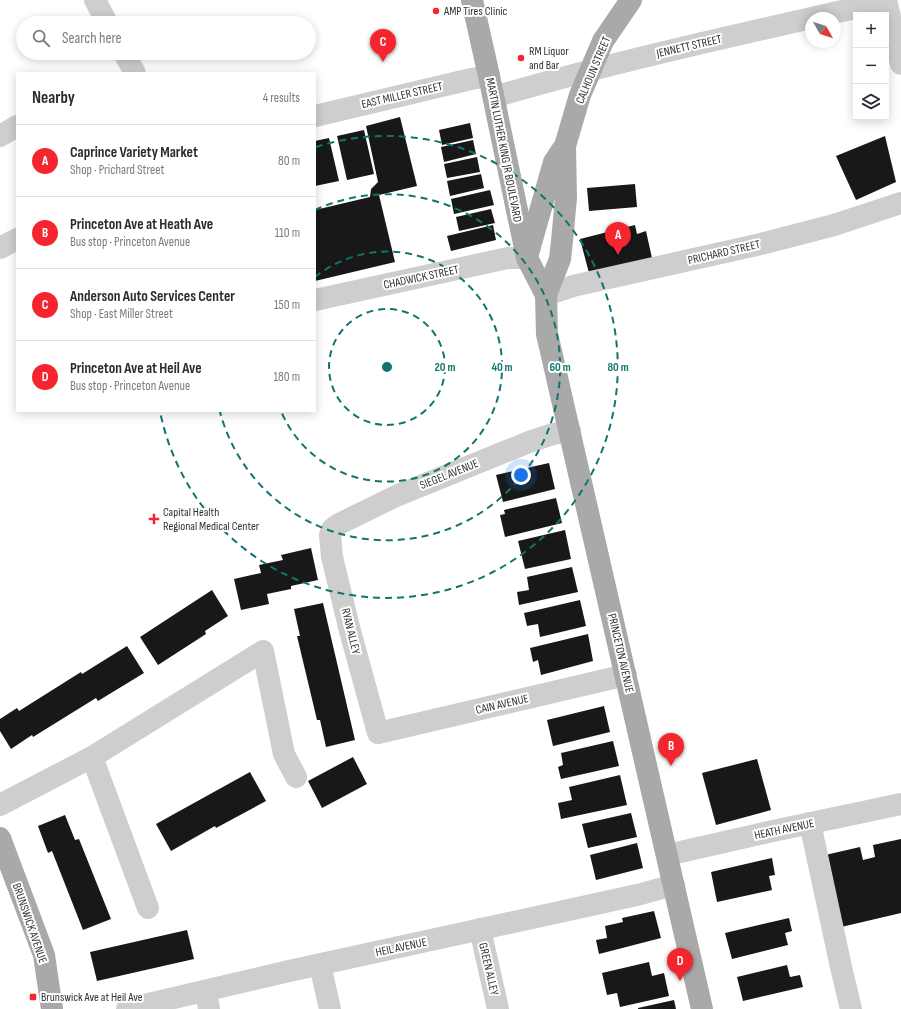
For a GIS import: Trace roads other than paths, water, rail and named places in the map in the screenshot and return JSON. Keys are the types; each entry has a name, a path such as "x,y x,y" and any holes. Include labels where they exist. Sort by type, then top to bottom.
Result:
{"main road":[{"name":"MARTIN LUTHER KING JR BOULEVARD","path":"472,0 494,97 527,258 546,295"},
{"name":"CALHOUN STREET","path":"546,295 560,259 566,198 565,146 580,95 603,41 631,0"},
{"name":"CALHOUN STREET","path":"527,258 554,162 565,146"},
{"name":"PRINCETON AVENUE","path":"546,295 547,334 702,1009"},
{"name":"BRUNSWICK AVENUE","path":"0,838 44,955 52,1009"}],"street":[{"path":"95,0 104,16"},
{"path":"886,0 901,64"},
{"name":"JENNETT STREET","path":"494,97 640,57 886,0"},
{"name":"EAST MILLER STREET","path":"316,116 489,76"},
{"path":"0,136 16,127"},
{"name":"PRICHARD STREET","path":"546,295 573,286 761,244 827,227 901,203"},
{"path":"0,248 16,240"},
{"name":"CHADWICK STREET","path":"316,300 508,258 527,258"},
{"name":"SIEGEL AVENUE","path":"332,529 396,496 528,442 553,434 570,431"},
{"name":"RYAN ALLEY","path":"332,529 330,535 332,557 350,631 378,733"},
{"path":"0,805 92,757 263,651 284,754 296,777"},
{"name":"CAIN AVENUE","path":"378,733 626,675"},
{"path":"92,757 148,908"},
{"name":"HEATH AVENUE","path":"667,855 901,804"},
{"path":"810,823 851,1009"},
{"name":"HEIL AVENUE","path":"127,1009 207,1000 320,965 674,885"},
{"name":"GREEN ALLEY","path":"480,929 498,1009"},
{"path":"320,965 330,1009"}],"place":[{"name":"AMP Tires Clinic","path":"436,11"},
{"name":"RM Liquor and Bar","path":"521,58"},
{"name":"Anderson Auto Services Center","path":"383,62"},
{"name":"Caprince Variety Market","path":"618,255"},
{"name":"Capital Health Regional Medical Center","path":"154,519"},
{"name":"Princeton Ave at Heath Ave","path":"671,766"},
{"name":"Princeton Ave at Heil Ave","path":"680,981"},
{"name":"Brunswick Ave at Heil Ave","path":"33,997"}]}
